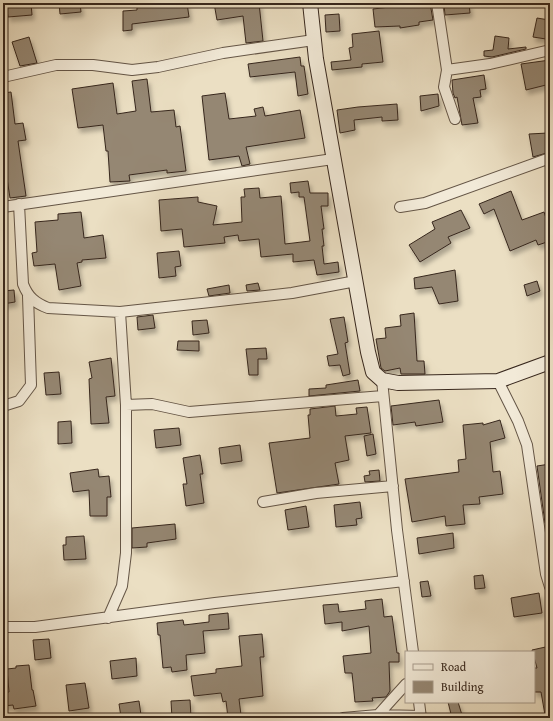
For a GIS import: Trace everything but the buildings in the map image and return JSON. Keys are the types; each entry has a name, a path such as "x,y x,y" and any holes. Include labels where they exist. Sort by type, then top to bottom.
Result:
{"street":[{"path":"310,3 314,40 333,159 368,352 373,372 382,380 398,383 498,381 550,362"},
{"path":"437,3 446,70 444,87 455,119"},
{"path":"3,77 56,65 93,65 132,70 158,67 223,53 314,40"},
{"path":"446,70 490,64 550,50"},
{"path":"400,208 425,203 550,158"},
{"path":"3,207 333,159"},
{"path":"3,406 19,401 31,386 28,296 23,284 19,204"},
{"path":"28,296 39,304 48,308 120,312 292,293 356,281"},
{"path":"108,618 122,586 125,571 126,406 120,312"},
{"path":"382,380 413,651"},
{"path":"498,381 518,421 527,445 545,567 550,588"},
{"path":"126,406 152,404 189,412 383,396"},
{"path":"263,502 316,493 393,486"},
{"path":"3,627 35,627 404,581"},
{"path":"378,715 405,685"},
{"path":"343,718 378,715 421,717 419,703"}]}
